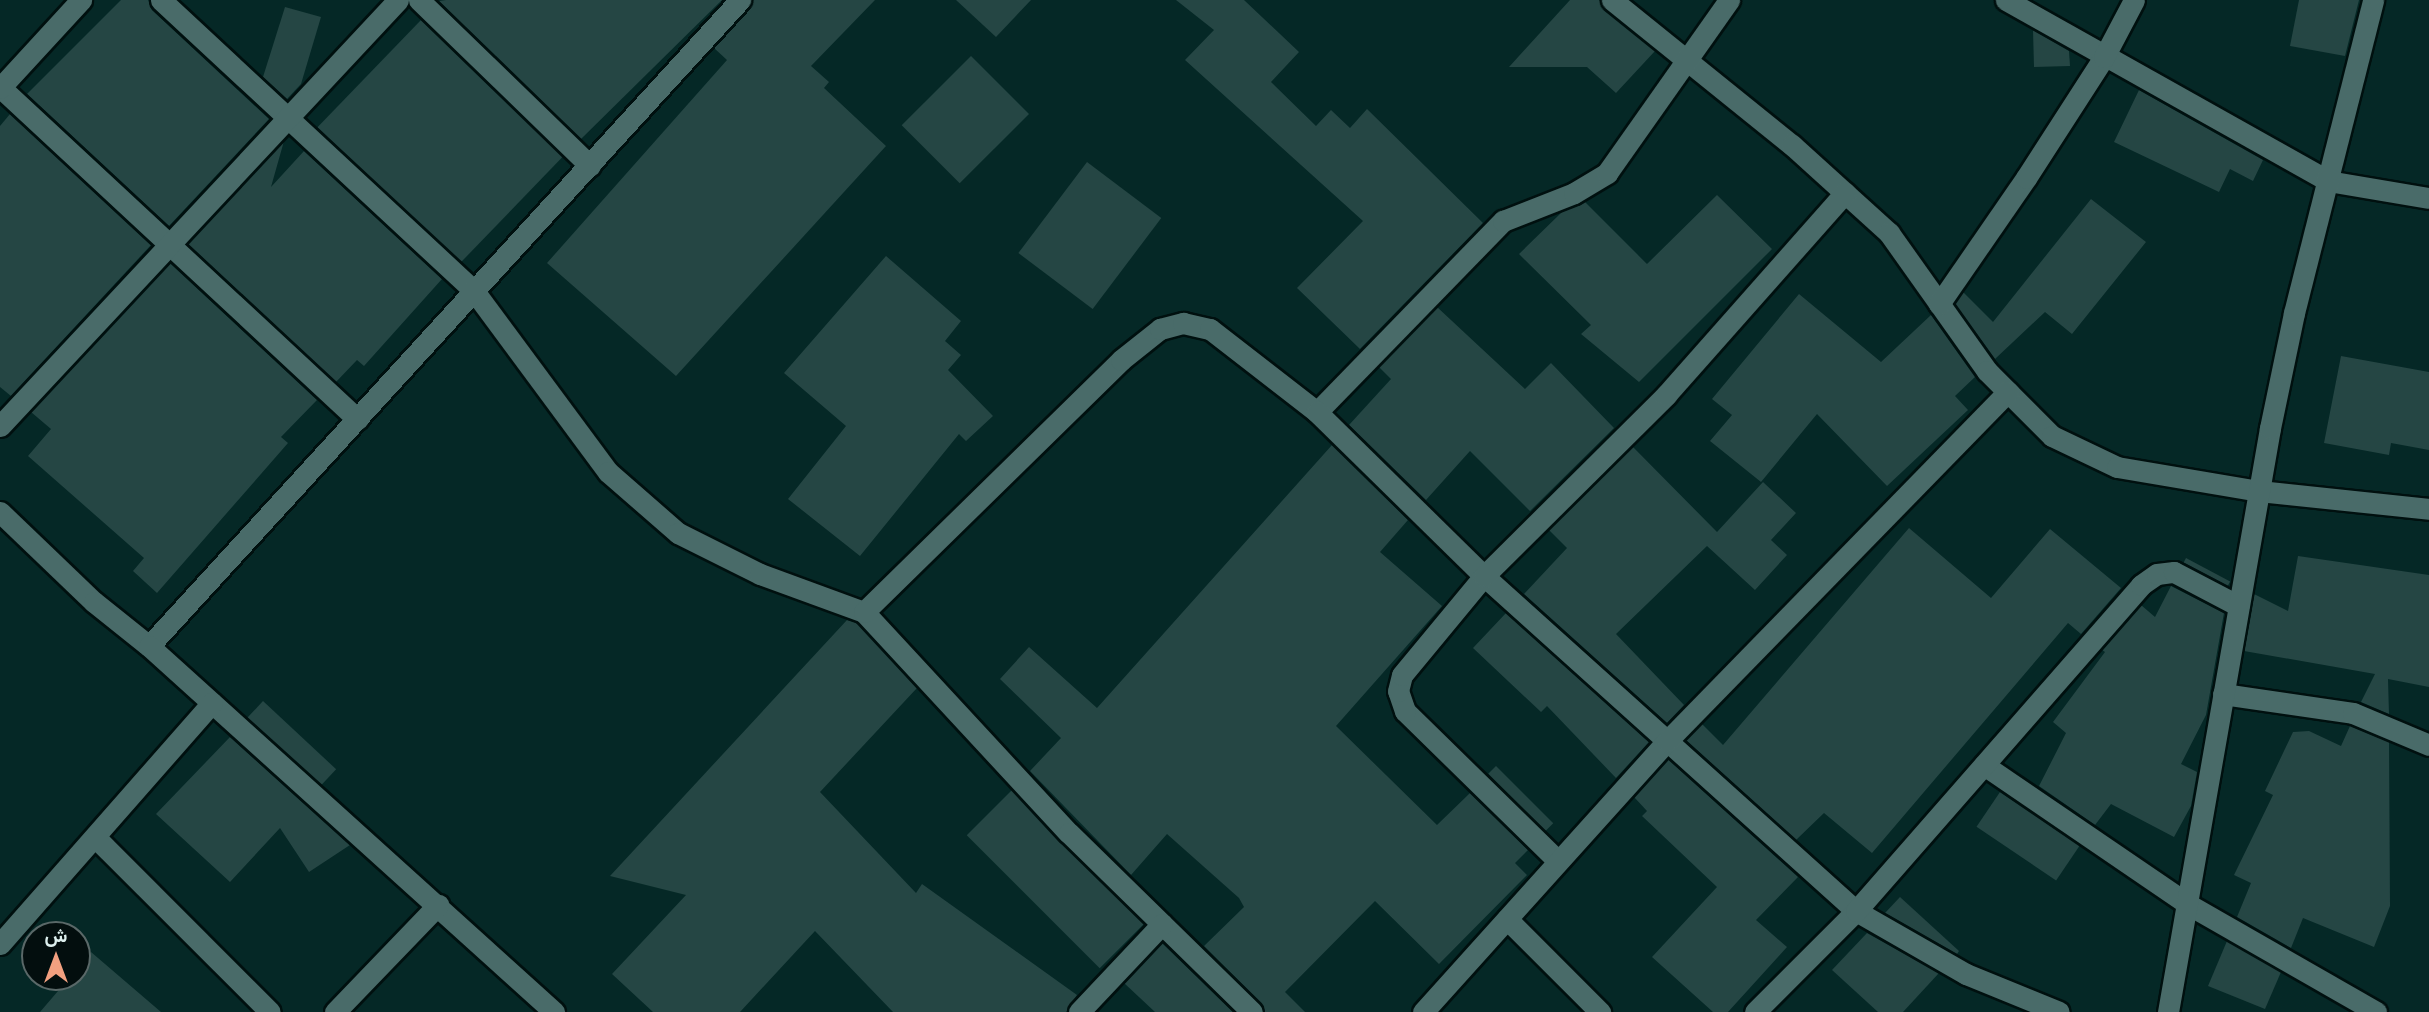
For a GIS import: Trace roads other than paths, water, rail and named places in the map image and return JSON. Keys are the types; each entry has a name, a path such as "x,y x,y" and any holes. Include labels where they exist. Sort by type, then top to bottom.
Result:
{"street":[{"path":"80,0 0,88 357,419"},
{"path":"161,0 474,291 608,472 678,533 760,574 864,612 1069,832 1252,1012"},
{"path":"0,426 398,0"},
{"path":"419,0 590,166"},
{"path":"149,646 740,0"},
{"path":"1612,0 1684,61 1792,145 1889,233 1987,371 2052,436 2117,467 2259,491 2429,509"},
{"path":"1317,412 1503,221 1574,193 1607,173 1728,0"},
{"path":"2007,0 2328,181 2429,198"},
{"path":"1939,304 2104,57 2134,0"},
{"path":"2168,1012 2259,491 2294,313 2373,0"},
{"path":"1558,861 1405,711 1398,691 1408,667 1484,576 1666,395 1845,193"},
{"path":"864,612 1121,360 1160,329 1183,323 1210,329 1317,412 1484,576 1856,911 1966,974 2059,1012"},
{"path":"1423,1012 1667,741 2008,392"},
{"path":"0,512 94,602 149,646 554,1012"},
{"path":"1755,1012 1856,911 2141,584 2157,575 2174,572 2239,606"},
{"path":"2223,694 2353,713 2429,745"},
{"path":"0,944 212,704"},
{"path":"1984,765 2186,903 2376,1012"},
{"path":"95,836 270,1012"},
{"path":"335,1012 438,905"},
{"path":"1507,919 1600,1012"},
{"path":"1079,1012 1162,924"}]}
